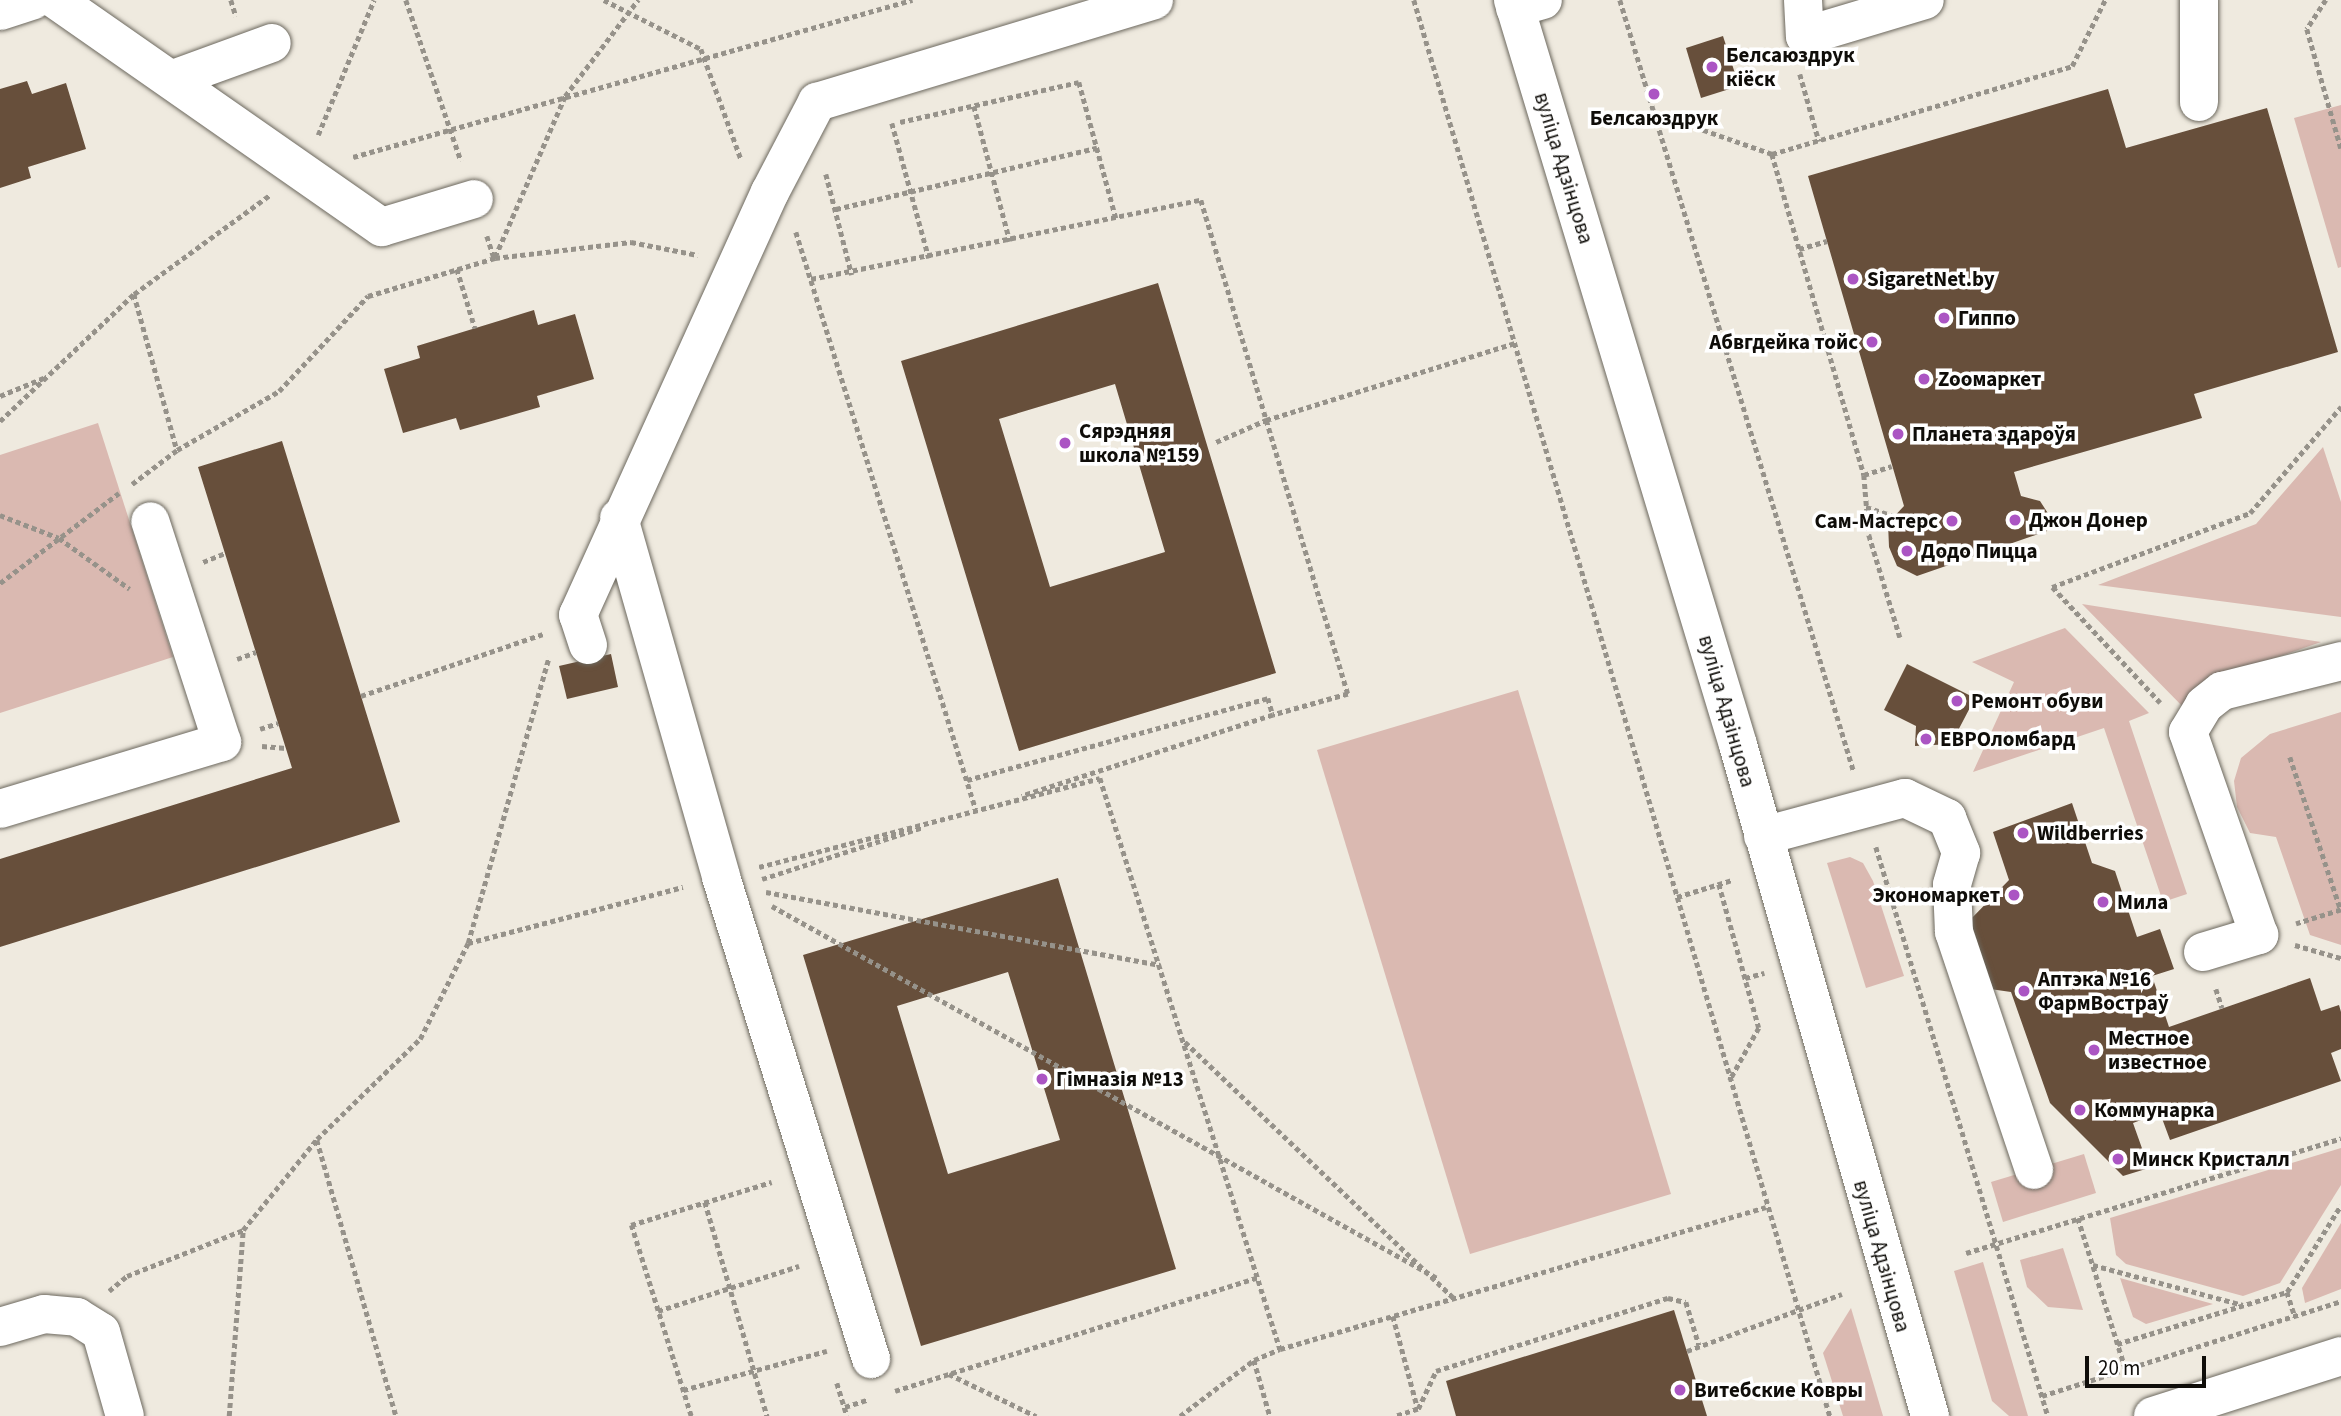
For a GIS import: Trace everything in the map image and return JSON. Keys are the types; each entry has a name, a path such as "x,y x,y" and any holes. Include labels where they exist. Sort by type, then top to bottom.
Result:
{"main road":[{"path":"0,11 33,0"},
{"path":"56,0 173,79 382,228 474,199"},
{"path":"566,639 770,192 817,102 1154,0"},
{"path":"1802,0 1805,36 1924,0"},
{"path":"2199,0 2199,102"},
{"name":"вуліца Адзінцова","path":"1524,3 1930,1416"},
{"path":"173,79 272,43"},
{"path":"619,518 741,883 871,1359"},
{"path":"0,808 222,742 150,521"},
{"path":"2203,952 2259,935 2188,732 2204,705 2222,691 2341,661"},
{"path":"1763,835 1864,806 1905,798 1931,806 1957,833 1954,932 2034,1170"},
{"path":"0,1327 44,1314 77,1317 101,1332 125,1416"},
{"path":"2164,1414 2341,1356"}],"path":[{"path":"304,171 374,0"},
{"path":"405,0 495,258"},
{"path":"604,0 706,56 748,182 786,199 976,810"},
{"path":"495,258 565,96 639,0"},
{"path":"0,421 134,294 304,171 912,0"},
{"path":"1414,0 1766,1207 1830,1416"},
{"path":"1620,0 2048,1416"},
{"path":"1654,113 1772,154 2072,66 2105,0"},
{"path":"2326,0 2307,29 2341,148"},
{"path":"1798,66 1819,141"},
{"path":"880,126 1079,82 1116,218"},
{"path":"974,106 1010,241"},
{"path":"892,123 929,258"},
{"path":"836,209 1097,148"},
{"path":"1772,154 1864,475 1869,535 1900,637"},
{"path":"823,161 852,275"},
{"path":"741,883 1273,715 1348,694 1201,200 852,275 811,279"},
{"path":"1799,250 1827,241"},
{"path":"0,583 177,450 279,391 368,296 495,258 631,242 738,262"},
{"path":"457,270 475,328"},
{"path":"134,294 177,450"},
{"path":"1216,442 1266,420 1515,343"},
{"path":"0,396 50,376"},
{"path":"2188,732 2052,587 2250,513 2341,407"},
{"path":"1864,475 1892,466"},
{"path":"1866,507 1894,516"},
{"path":"0,515 59,538 185,628"},
{"path":"360,696 566,639"},
{"path":"77,1317 127,1276 243,1230 317,1139 420,1038 468,943 566,639"},
{"path":"966,780 1268,698 1273,715"},
{"path":"2259,935 2341,910 2290,757"},
{"path":"468,943 741,883 976,810 1100,778 1280,1349"},
{"path":"1677,897 1732,880"},
{"path":"741,883 1160,965"},
{"path":"1719,884 1759,1028 1730,1080"},
{"path":"762,900 1437,1278"},
{"path":"1183,1040 1454,1297"},
{"path":"1966,1253 2341,1138"},
{"path":"317,1139 396,1416"},
{"path":"691,1416 631,1225 772,1180 776,1192"},
{"path":"705,1202 767,1416"},
{"path":"2117,1345 2287,1292 2341,1205"},
{"path":"1180,1416 1254,1360 1280,1349 1766,1207"},
{"path":"2078,1218 2126,1370"},
{"path":"229,1416 243,1230"},
{"path":"795,1254 803,1278"},
{"path":"2092,1265 2244,1306"},
{"path":"658,1311 799,1266"},
{"path":"884,1395 1259,1277"},
{"path":"2287,1292 2295,1317"},
{"path":"1687,1351 1842,1294"},
{"path":"1397,1416 1418,1409 1436,1371 1668,1298 1686,1302 1699,1345"},
{"path":"2042,1396 2341,1301"},
{"path":"1393,1316 1418,1409"},
{"path":"823,1339 830,1362"},
{"path":"683,1390 827,1351"},
{"path":"1254,1360 1270,1416"},
{"path":"834,1373 847,1416"},
{"path":"949,1374 1036,1416"},
{"path":"845,1407 871,1399"}],"shaded area":[{"path":"2341,105 2341,267 2338,268 2294,118"},
{"path":"98,423 173,657 0,713 0,455"},
{"path":"2323,447 2341,502 2341,617 2098,585 2256,524"},
{"path":"2082,604 2321,642 2203,683 2186,710"},
{"path":"2065,628 2149,713 2129,721 2187,894 2163,902 2104,728 1973,772 2014,682 1972,662"},
{"path":"1518,690 1671,1194 1470,1254 1317,750"},
{"path":"2341,712 2341,945 2310,935 2276,837 2250,833 2237,807 2234,781 2241,758 2270,734"},
{"path":"1850,857 1863,863 1873,881 1904,976 1866,988 1827,863"},
{"path":"2341,1148 2341,1185 2280,1283 2243,1296 2126,1264 2116,1255 2110,1218"},
{"path":"2084,1154 2096,1193 2003,1222 1991,1182"},
{"path":"2341,1223 2341,1289 2305,1303 2302,1288"},
{"path":"2063,1248 2083,1310 2048,1307 2027,1287 2020,1260"},
{"path":"1983,1262 2028,1416 2009,1416 1992,1401 1954,1271"},
{"path":"2120,1278 2213,1304 2146,1324 2133,1317"},
{"path":"1851,1308 1883,1416 1843,1416 1823,1353"}],"building":[{"name":"Белсаюздрук кіёск","path":"1723,36 1739,86 1701,98 1686,48"},
{"path":"27,81 32,94 66,83 86,149 28,167 31,178 0,188 0,89"},
{"path":"2108,89 2126,148 2267,108 2338,352 2194,394 2202,418 2014,472 2021,496 2040,501 2051,518 2047,531 1917,576 1897,566 1889,547 1888,523 1904,506 1808,176"},
{"path":"1158,283 1276,673 1019,751 901,361","holes":["1115,384 1165,552 1050,587 999,419"]},
{"path":"534,310 538,325 575,314 594,379 537,396 540,407 460,430 456,418 403,433 384,369 420,358 417,346"},
{"path":"282,441 400,822 0,947 0,859 292,768 198,467"},
{"path":"611,654 618,687 567,699 559,666"},
{"path":"1907,664 1975,698 1951,744 1915,746 1916,726 1884,710"},
{"path":"2072,803 2092,863 2115,871 2137,937 2160,929 2174,969 2152,976 2169,1027 2310,978 2321,1011 2339,1005 2341,1049 2331,1053 2341,1081 2170,1140 2160,1113 2133,1123 2149,1168 2123,1176 2050,1103 2011,992 1990,989 1968,922 2009,880 1993,832"},
{"path":"1058,878 1176,1269 921,1346 803,955","holes":["1008,972 1060,1140 948,1174 897,1006"]},
{"path":"1674,1310 1707,1416 1456,1416 1446,1381"}],"place":[{"name":"Белсаюздрук кіёск","path":"1712,67"},
{"name":"Белсаюздрук","path":"1654,94"},
{"name":"SigaretNet.by","path":"1853,279"},
{"name":"Гиппо","path":"1944,318"},
{"name":"Абвгдейка тойс","path":"1872,342"},
{"name":"Zooмаркет","path":"1924,379"},
{"name":"Планета здароўя","path":"1898,434"},
{"name":"Сярэдняя школа №159","path":"1065,443"},
{"name":"Джон Донер","path":"2015,520"},
{"name":"Сам-Мастерс","path":"1952,521"},
{"name":"Додо Пицца","path":"1907,551"},
{"name":"Ремонт обуви","path":"1957,701"},
{"name":"ЕВРОломбард","path":"1926,739"},
{"name":"Wildberries","path":"2023,833"},
{"name":"Экономаркет","path":"2014,895"},
{"name":"Мила","path":"2103,902"},
{"name":"Аптэка №16 ФармВостраў","path":"2024,991"},
{"name":"Местное известное","path":"2094,1050"},
{"name":"Гімназія №13","path":"1042,1079"},
{"name":"Коммунарка","path":"2080,1110"},
{"name":"Минск Кристалл","path":"2118,1159"},
{"name":"Витебские Ковры","path":"1680,1390"}]}
